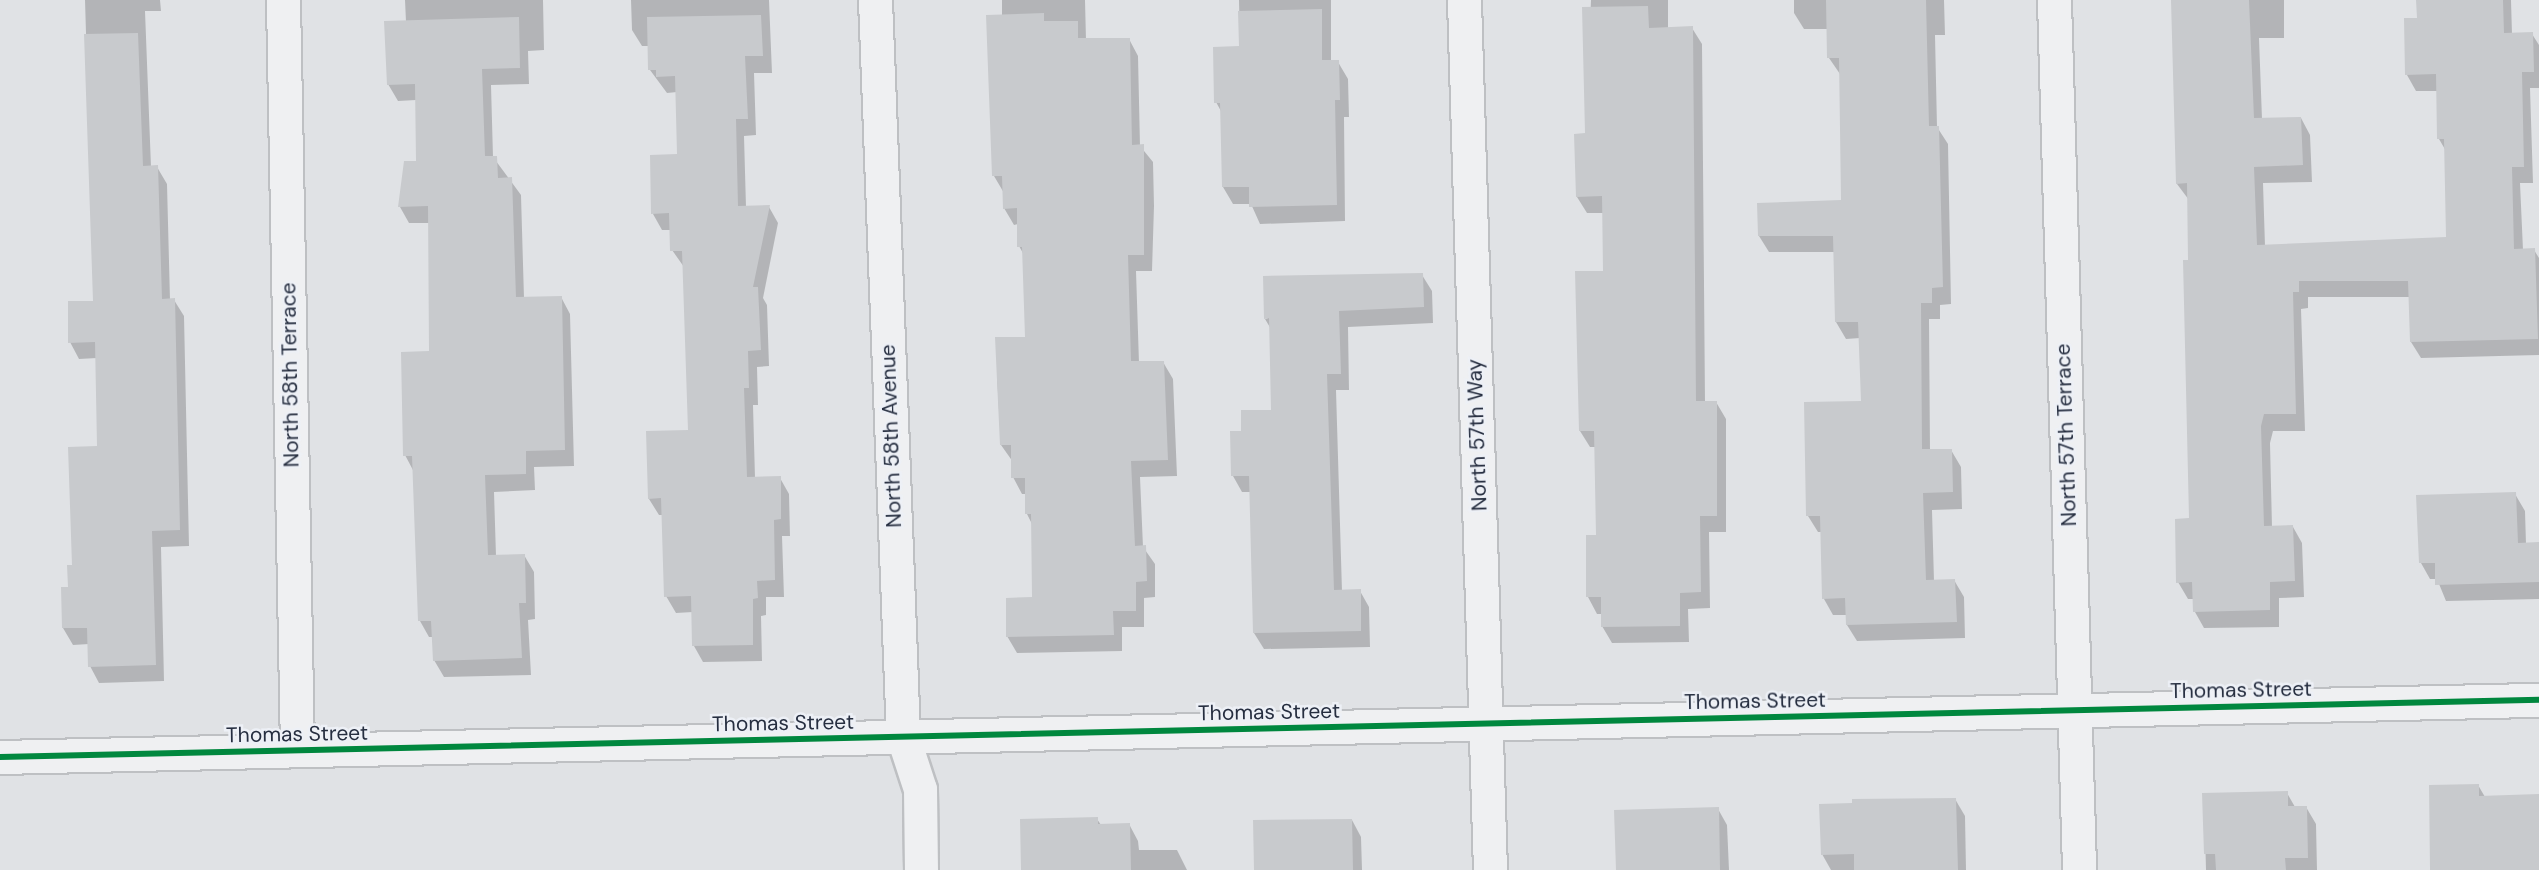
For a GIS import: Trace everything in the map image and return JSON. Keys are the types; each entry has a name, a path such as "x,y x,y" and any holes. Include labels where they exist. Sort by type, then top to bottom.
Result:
{"street":[{"name":"North 58th Terrace","path":"283,0 297,750"},
{"name":"North 58th Avenue","path":"875,0 903,737 920,789 921,870"},
{"name":"North 57th Way","path":"1464,0 1490,870"},
{"name":"North 57th Terrace","path":"2054,0 2079,870"},
{"name":"Thomas Street","path":"0,757 2539,700"}],"building":[{"path":"1826,0 1926,0 1929,126 1939,126 1943,287 1932,288 1932,303 1921,303 1922,449 1952,449 1953,492 1923,493 1926,580 1955,579 1957,622 1846,625 1845,598 1822,599 1820,516 1806,516 1804,402 1861,401 1858,322 1835,322 1833,236 1758,236 1757,203 1841,200 1839,58 1827,58"},
{"path":"2171,0 2249,0 2254,118 2301,117 2303,165 2254,167 2257,245 2446,237 2444,139 2437,139 2436,74 2405,75 2404,18 2417,18 2416,0 2503,0 2504,33 2533,32 2534,72 2522,72 2524,167 2512,167 2514,249 2535,248 2538,339 2410,342 2408,281 2299,281 2299,292 2293,292 2296,414 2264,414 2261,426 2264,526 2293,525 2295,581 2270,582 2270,610 2193,612 2192,582 2176,583 2175,519 2189,518 2183,260 2188,260 2187,183 2176,184"},
{"path":"1648,6 1649,28 1693,26 1696,401 1717,401 1717,516 1700,516 1701,592 1680,593 1680,626 1601,627 1601,597 1586,597 1586,535 1596,535 1594,431 1579,431 1575,271 1603,271 1602,196 1576,197 1574,134 1585,133 1582,7"},
{"path":"1322,9 1322,60 1339,60 1340,100 1335,100 1337,205 1249,207 1249,187 1222,187 1220,103 1214,103 1213,47 1239,46 1238,11"},
{"path":"1044,13 1044,21 1078,21 1078,38 1130,38 1132,145 1144,144 1144,255 1128,255 1131,361 1164,361 1168,460 1131,461 1135,546 1146,545 1147,581 1136,582 1136,611 1113,611 1114,635 1006,637 1006,598 1032,597 1031,514 1025,514 1025,478 1011,478 1011,445 1000,445 995,337 1025,337 1022,247 1017,247 1017,208 1003,209 1002,176 992,176 986,15"},
{"path":"761,15 763,56 745,56 748,119 736,119 738,206 770,205 753,287 758,287 761,350 748,351 749,388 744,388 747,477 781,476 781,519 774,520 775,580 757,581 758,598 753,599 753,645 692,646 691,596 664,597 661,498 648,499 646,431 688,430 682,251 670,251 669,213 651,214 650,155 677,154 675,76 656,77 656,70 648,70 647,17"},
{"path":"519,17 520,68 482,69 485,156 497,156 498,178 512,177 516,297 562,296 565,450 526,451 526,474 485,475 488,555 525,554 526,603 519,603 522,658 433,661 431,621 418,621 412,456 403,456 401,352 429,351 428,206 398,207 404,161 416,161 415,84 387,85 384,21"},
{"path":"138,33 143,166 158,165 162,299 175,298 180,530 152,531 156,665 88,667 87,628 62,628 61,587 68,587 67,565 72,565 68,447 97,446 95,342 68,343 68,301 93,301 84,34"},
{"path":"1423,273 1424,307 1339,311 1341,374 1327,374 1334,590 1361,589 1361,631 1253,633 1249,476 1231,476 1230,431 1241,431 1241,410 1271,410 1269,318 1264,319 1263,276"},
{"path":"2516,492 2518,543 2539,542 2539,582 2435,585 2435,563 2419,563 2416,495"},
{"path":"2479,784 2479,796 2539,794 2539,870 2430,870 2429,785"},
{"path":"2288,791 2288,806 2307,806 2308,858 2285,858 2286,870 2216,870 2215,854 2204,854 2202,793"},
{"path":"1956,798 1958,870 1854,870 1854,854 1821,855 1819,804 1852,803 1852,799"},
{"path":"1719,807 1720,870 1616,870 1614,810"},
{"path":"1098,817 1098,824 1130,823 1131,870 1021,870 1020,819"},
{"path":"1352,819 1353,870 1254,870 1253,820"}],"cycle path":[{"path":"0,757 2539,700"}]}
